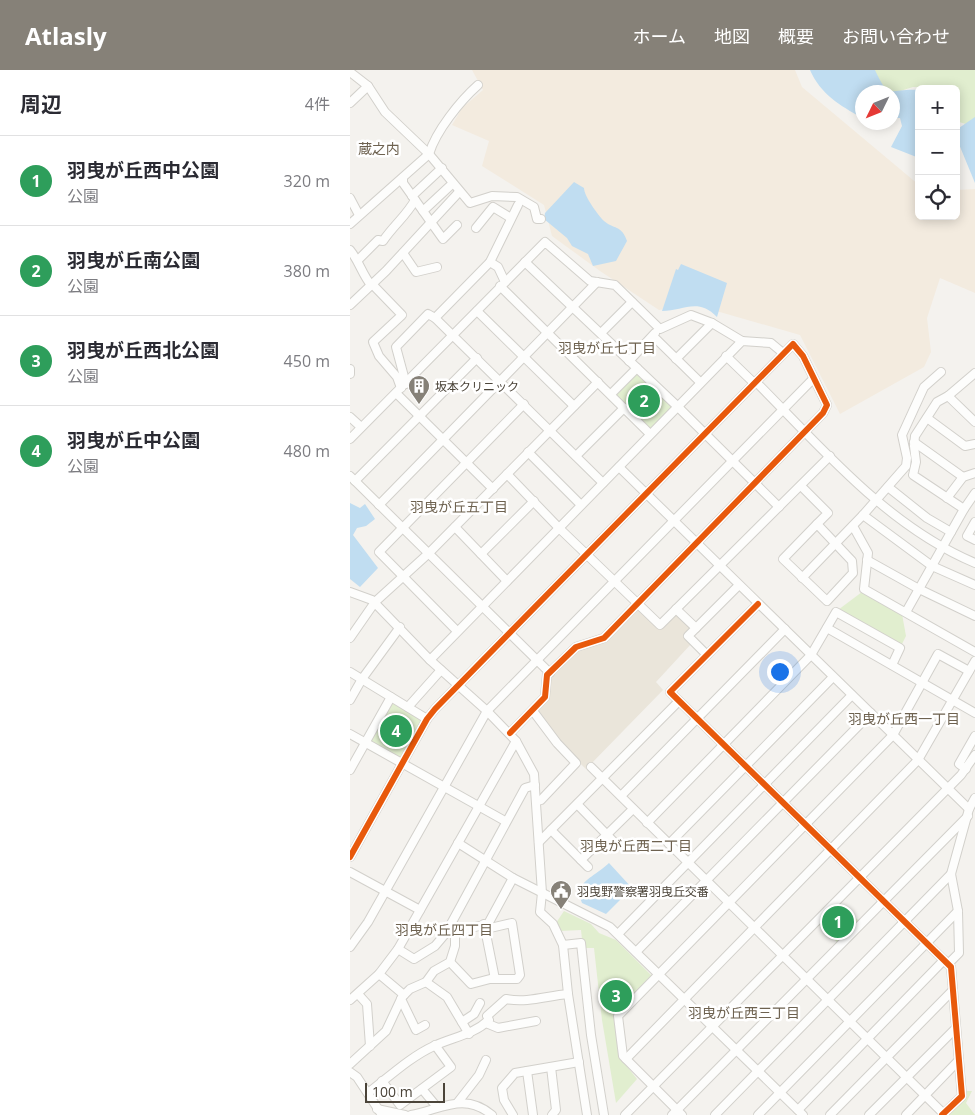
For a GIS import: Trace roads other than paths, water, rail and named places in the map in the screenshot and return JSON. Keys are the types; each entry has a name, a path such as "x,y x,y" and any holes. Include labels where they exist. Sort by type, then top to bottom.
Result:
{"street":[{"path":"350,72 368,86 385,112 429,154 442,168 452,184 472,204 492,196 517,197 534,207 537,219 541,220"},
{"path":"350,224 429,154 432,145 450,115 478,85"},
{"path":"350,104 368,86"},
{"path":"358,260 378,240 383,241 395,224 410,210 414,198 442,168"},
{"path":"403,178 403,183 443,239 457,224"},
{"path":"423,211 452,184"},
{"path":"350,305 403,253 430,221 459,192"},
{"path":"350,198 359,215"},
{"path":"435,318 490,262 518,205"},
{"path":"476,228 493,207 512,218"},
{"path":"350,439 545,242 590,280 615,285 660,329"},
{"path":"350,251 358,260 364,276 402,315 373,342 379,356 397,376 401,388 419,416 493,489"},
{"path":"403,253 416,272 437,267"},
{"path":"490,262 498,267 503,284 547,332 650,434"},
{"path":"525,262 601,333 779,508"},
{"path":"379,505 597,282"},
{"path":"601,333 632,302"},
{"path":"477,311 574,406"},
{"path":"401,388 396,347 428,314 435,318 477,358 603,483"},
{"path":"629,361 660,329 691,315 712,323 742,341 771,343 783,353"},
{"path":"676,359 712,323"},
{"path":"653,336 700,382"},
{"path":"430,660 676,406 742,341"},
{"path":"350,856 427,719 457,686 793,344 803,356 812,379 827,405 823,413 604,638 576,647 547,675 545,697 510,733"},
{"path":"726,356 877,500 903,521 943,547 975,563"},
{"path":"477,358 352,479 550,673"},
{"path":"611,394 637,368"},
{"path":"350,369 350,374"},
{"path":"802,578 853,526 906,466 907,458 902,435 924,387 941,372"},
{"path":"350,947 368,922 442,787 487,711 812,379"},
{"path":"964,509 913,475 916,462 914,442 915,436 937,402 973,379"},
{"path":"350,638 374,602 429,553 598,382"},
{"path":"948,396 975,422"},
{"path":"457,631 379,552 524,404"},
{"path":"576,456 624,408"},
{"path":"350,417 361,427"},
{"path":"927,418 965,446 975,444"},
{"path":"914,442 963,477"},
{"path":"528,452 581,505"},
{"path":"507,474 559,528 660,625 830,456"},
{"path":"619,466 871,713 968,812"},
{"path":"947,498 963,477 975,473"},
{"path":"801,486 828,513 816,524 783,558 827,601 853,573 852,560 816,524"},
{"path":"888,487 927,518 951,532"},
{"path":"906,612 975,493"},
{"path":"481,554 534,501"},
{"path":"863,515 932,566 975,585"},
{"path":"975,522 967,536 975,540"},
{"path":"853,526 868,553 864,590 975,652"},
{"path":"454,527 507,581"},
{"path":"867,560 919,590 975,616"},
{"path":"707,655 688,636 739,585"},
{"path":"350,592 374,602 430,660 510,733 533,769 537,802 542,893 540,912 553,924 563,945 568,994 587,1115"},
{"path":"591,767 944,1115 962,1096 951,967 670,692 758,604"},
{"path":"676,609 696,628"},
{"path":"647,823 811,655 836,612 900,648 892,665"},
{"path":"350,700 362,679 400,627"},
{"path":"827,628 975,713"},
{"path":"621,796 785,629"},
{"path":"968,812 805,978 677,1113 623,1056 618,1016 893,735 938,654 969,671"},
{"path":"626,1059 918,760 975,661"},
{"path":"408,708 441,670"},
{"path":"350,672 427,719"},
{"path":"669,844 833,677"},
{"path":"618,934 852,695"},
{"path":"350,770 391,697"},
{"path":"539,842 679,701"},
{"path":"533,711 557,743 576,763 537,802"},
{"path":"636,952 871,713"},
{"path":"350,734 505,821"},
{"path":"966,769 959,764 975,736"},
{"path":"350,1000 379,974 398,949 516,741"},
{"path":"625,1115 966,769 975,755"},
{"path":"398,949 414,958 435,946 446,933 505,821 525,788 535,784"},
{"path":"458,843 513,878 610,927 800,1112 867,1039 946,962 959,954 958,911 951,874 968,812 975,798"},
{"path":"577,804 614,842"},
{"path":"581,860 633,808"},
{"path":"551,830 588,868"},
{"path":"350,872 420,910"},
{"path":"716,1115 951,874"},
{"path":"485,927 513,878"},
{"path":"758,1115 958,911"},
{"path":"446,933 512,924 520,975 517,979 495,979 471,984 450,962"},
{"path":"485,927 495,979"},
{"path":"350,1064 390,1025 402,997 410,989 426,982 434,971 450,962 455,946 455,932"},
{"path":"563,945 581,943 591,1036 604,1115"},
{"path":"379,974 402,997 416,1030 426,1025"},
{"path":"426,982 447,997 469,1034"},
{"path":"830,1115 953,990"},
{"path":"358,994 367,1004 370,1046"},
{"path":"368,1093 418,1055 435,1045 469,1034 486,1023 489,1020 487,1016 506,999 523,1002 544,996 568,994"},
{"path":"462,1022 474,1014 480,1003"},
{"path":"486,1023 498,1028 536,1021"},
{"path":"869,1115 956,1028"},
{"path":"575,1038 591,1036"},
{"path":"382,1082 400,1105 451,1067 435,1045"},
{"path":"458,1102 479,1075 486,1060"},
{"path":"906,1115 959,1060"},
{"path":"513,1115 504,1100 502,1088 515,1073 579,1062"},
{"path":"551,1067 556,1110 552,1115"},
{"path":"527,1071 533,1115"},
{"path":"350,1072 357,1077 380,1112 405,1115"},
{"path":"422,1088 437,1107"},
{"path":"411,1115 458,1102 479,1108 492,1115"}],"water":[{"path":"810,70 875,70 883,85 855,85 855,114 825,93 814,79"},
{"path":"900,90 915,90 915,156 891,147 902,126 900,118"},
{"path":"975,117 975,183 960,147 960,127"},
{"path":"574,182 584,188 595,210 604,221 623,232 627,241 616,261 593,266 588,254 572,246 567,238 544,219 545,213"},
{"path":"681,264 727,283 717,317 710,311 697,306 662,311 676,269 678,270"},
{"path":"350,503 360,508 365,504 375,519 366,526 357,528 353,535 378,568 360,587 350,579"},
{"path":"609,863 632,888 606,914 582,903 578,892 587,880"}],"place":[{"name":"羽曳が丘南公園","path":"644,401"},
{"name":"坂本クリニック","path":"419,405"},
{"name":"羽曳が丘中公園","path":"396,731"},
{"name":"羽曳野警察署羽曳丘交番","path":"561,910"},
{"name":"羽曳が丘西中公園","path":"838,922"},
{"name":"羽曳が丘西北公園","path":"616,996"}],"district":[{"name":"蔵之内","path":"379,148"},
{"name":"羽曳が丘七丁目","path":"607,347"},
{"name":"羽曳が丘五丁目","path":"459,506"},
{"name":"羽曳が丘西一丁目","path":"904,718"},
{"name":"羽曳が丘西二丁目","path":"636,845"},
{"name":"羽曳が丘四丁目","path":"444,929"},
{"name":"羽曳が丘西三丁目","path":"744,1012"}]}
